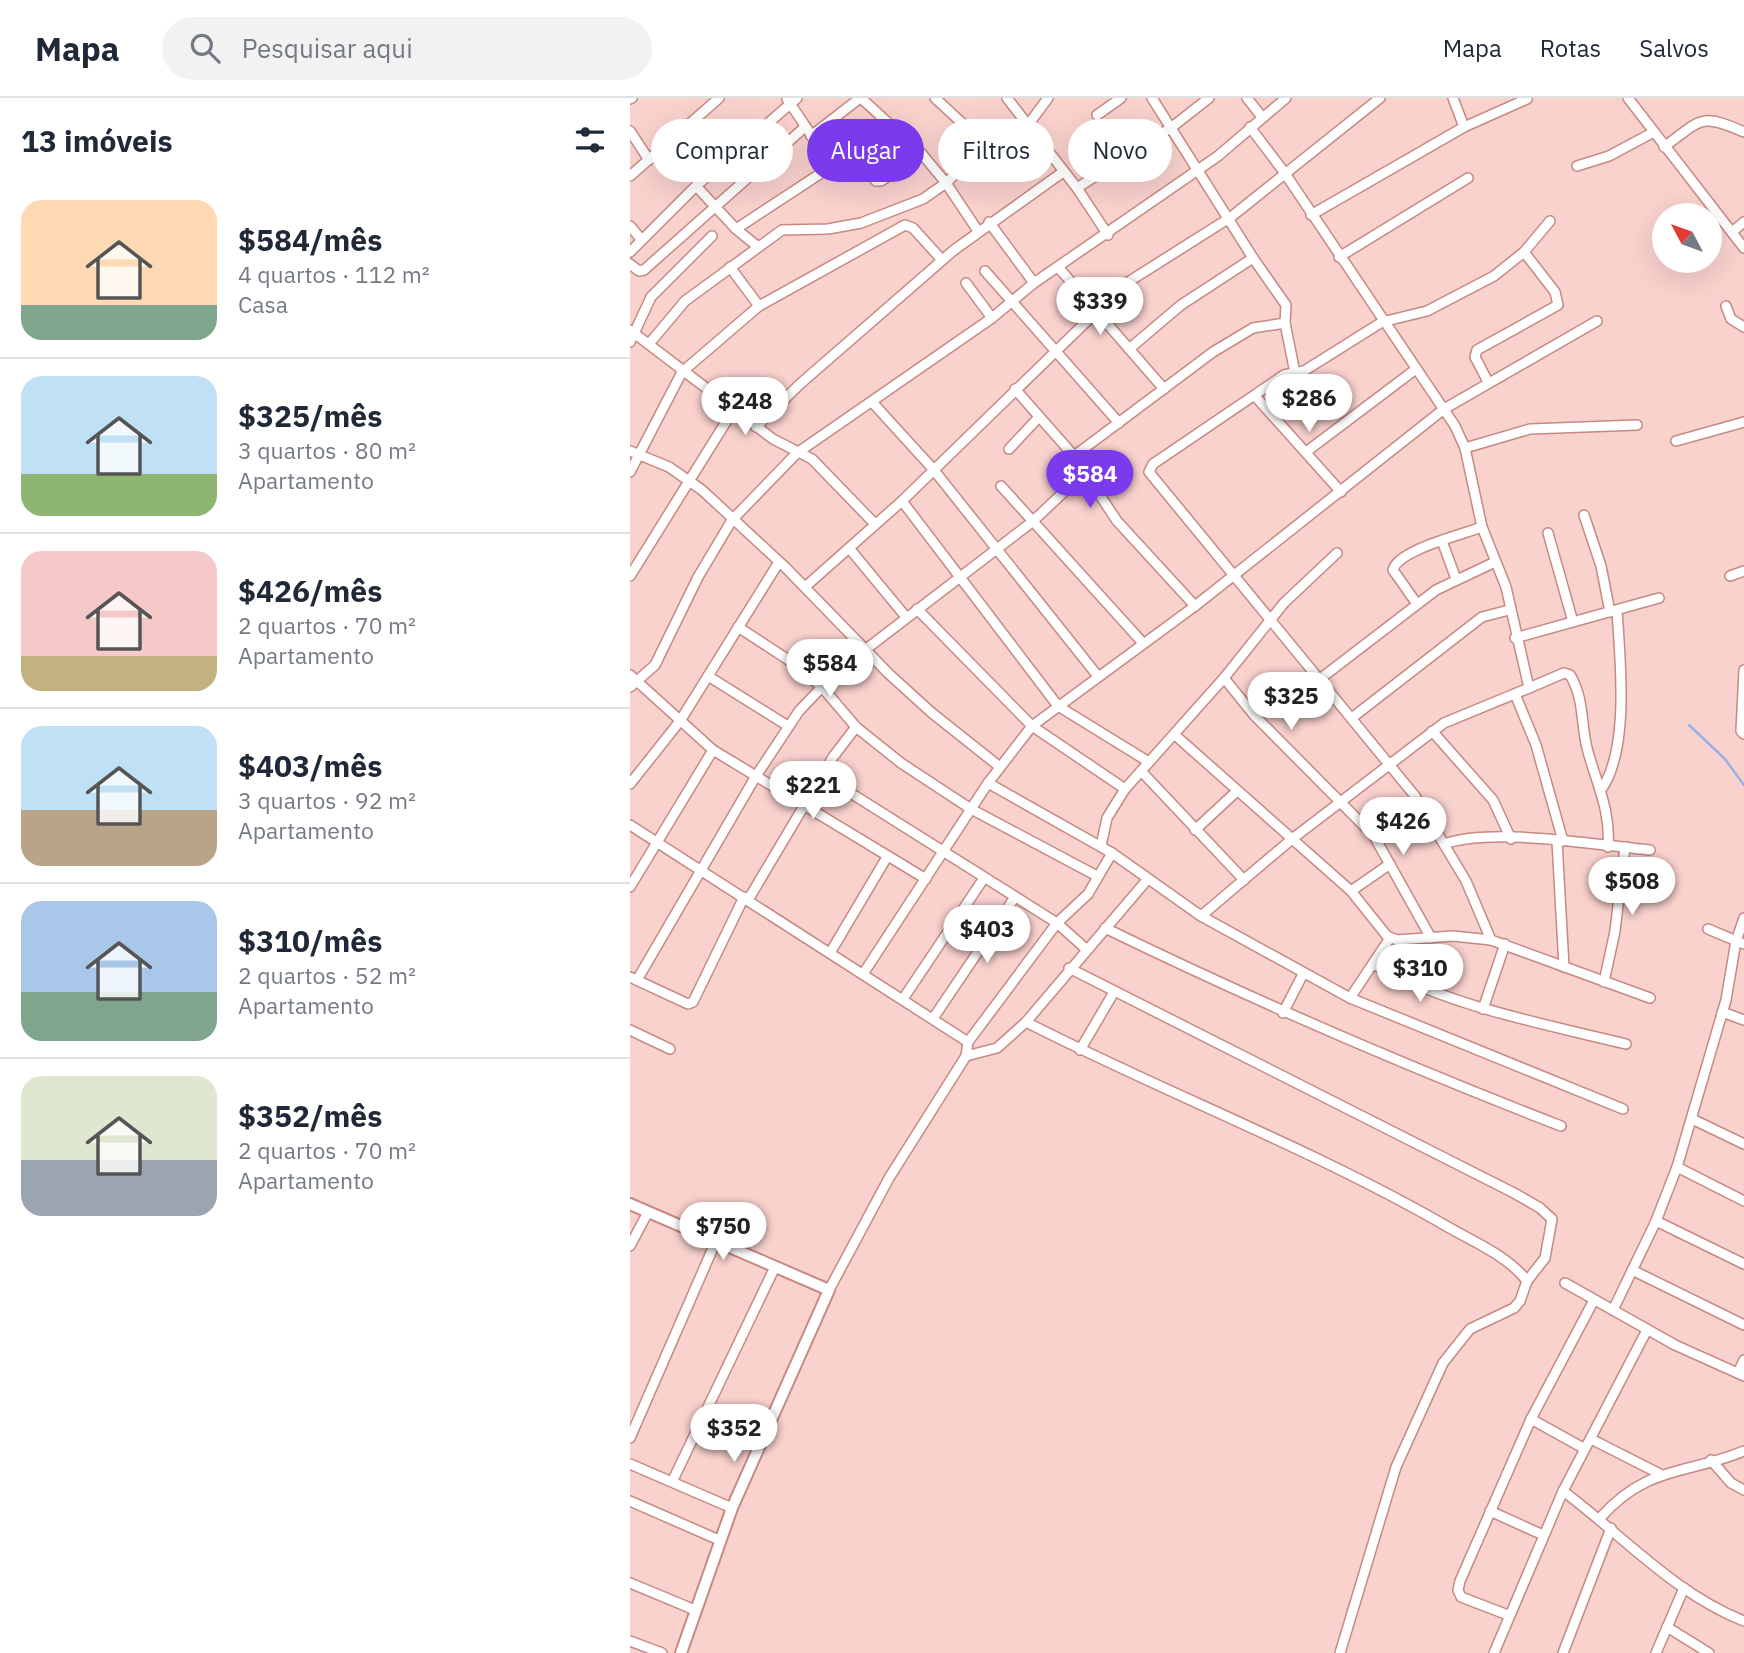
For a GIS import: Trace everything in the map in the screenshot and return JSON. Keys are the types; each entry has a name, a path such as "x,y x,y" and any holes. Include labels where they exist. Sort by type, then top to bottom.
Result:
{"street":[{"path":"630,176 719,98"},
{"path":"833,119 860,98 885,119"},
{"path":"935,98 958,119"},
{"path":"1007,98 1023,119"},
{"path":"1035,119 1048,98"},
{"path":"1097,115 1121,98"},
{"path":"1152,98 1166,119"},
{"path":"1172,126 1209,98"},
{"path":"1247,98 1262,117"},
{"path":"926,879 713,750 632,681 655,665 698,577 732,520 797,453 992,318 1034,283 1108,235 1198,170 1286,98"},
{"path":"805,587 902,501 1125,284 1231,217 1380,98"},
{"path":"1454,98 1464,127"},
{"path":"1628,98 1744,248"},
{"path":"1311,215 1464,127 1527,99"},
{"path":"630,252 696,186 791,100 807,130"},
{"path":"1664,147 1706,119 1716,119 1744,132"},
{"path":"630,264 642,272 714,205 805,127"},
{"path":"1250,127 1284,172 1382,322 1444,410 1465,448 1482,527 1506,587 1509,610 1529,688"},
{"path":"1172,129 1231,217 1253,258 1286,304 1285,323 1295,373"},
{"path":"630,131 649,160"},
{"path":"1577,166 1609,156 1653,133"},
{"path":"924,156 978,230"},
{"path":"1054,160 1077,188 1108,235"},
{"path":"756,427 800,384 978,230 1063,172"},
{"path":"1339,257 1468,178"},
{"path":"736,229 810,182"},
{"path":"1077,188 1086,182"},
{"path":"649,344 685,301 757,246 785,229 828,229 862,223 923,199 946,183"},
{"path":"696,186 736,229 757,246"},
{"path":"1491,940 1466,881 1429,816 1353,717 1272,618 1233,576 1149,472 1149,468 1284,375 1304,371 1382,322 1417,315 1494,276 1524,252 1550,221"},
{"path":"989,222 1034,283"},
{"path":"1732,232 1744,222"},
{"path":"630,472 635,453 682,373 759,306 905,225 913,228 942,260"},
{"path":"630,226 641,239"},
{"path":"712,236 651,297 632,336 649,344 682,373 756,427 797,453 812,459 875,524"},
{"path":"1488,382 1475,357 1477,350 1558,305 1555,292 1524,252"},
{"path":"1129,349 1181,305 1253,258"},
{"path":"730,267 759,306"},
{"path":"1058,267 1164,389"},
{"path":"985,271 1057,349 1119,423"},
{"path":"966,283 992,318"},
{"path":"1726,306 1731,319 1744,327"},
{"path":"863,974 988,783 1032,726 1097,675 1195,606 1444,410 1597,321"},
{"path":"1074,456 1213,352 1252,328 1285,323"},
{"path":"1306,452 1416,369"},
{"path":"1015,389 1074,456 1117,521 1195,606"},
{"path":"1255,396 1341,492"},
{"path":"872,402 933,469 1097,675"},
{"path":"630,576 734,409"},
{"path":"1009,449 1040,417"},
{"path":"1676,441 1744,422"},
{"path":"1465,448 1531,429 1637,425"},
{"path":"635,453 691,481 805,587 865,650 932,713 1000,767"},
{"path":"856,727 822,775 746,898 693,1002 688,1004 633,979 702,871 788,726 822,687 906,617 1032,522 1084,473"},
{"path":"1002,486 1142,642"},
{"path":"902,501 1058,706 1149,762"},
{"path":"1584,514 1614,611 1620,670 1618,753 1614,768 1601,790"},
{"path":"1417,604 1393,566 1403,555 1482,527"},
{"path":"1548,533 1573,622"},
{"path":"1442,541 1456,579"},
{"path":"849,548 906,617"},
{"path":"1101,846 1107,818 1125,789 1224,678 1272,618 1337,552"},
{"path":"630,784 680,721 779,562"},
{"path":"1320,679 1417,604 1456,579 1495,562"},
{"path":"1731,576 1744,571"},
{"path":"1516,638 1659,598"},
{"path":"917,609 1032,726 1125,789"},
{"path":"1353,717 1482,617 1509,610"},
{"path":"738,627 787,659 822,687 856,727 901,763 971,809 1097,876"},
{"path":"1744,670 1741,731 1744,734"},
{"path":"1201,916 1292,839 1432,731 1472,709 1564,673 1570,675 1584,720 1587,748 1610,819 1608,847"},
{"path":"708,676 788,726"},
{"path":"1224,678 1254,715 1374,836 1431,938"},
{"path":"1515,694 1536,746 1560,841 1564,967"},
{"path":"1432,731 1493,800 1511,839"},
{"path":"1174,735 1352,891 1390,938"},
{"path":"630,887 713,750"},
{"path":"1141,771 1244,880"},
{"path":"822,775 1057,923 1087,950"},
{"path":"988,783 1101,846 1201,916 1303,974 1350,998 1623,1109"},
{"path":"1195,830 1237,791"},
{"path":"630,825 934,1017 968,1042"},
{"path":"1444,844 1471,838 1511,839 1650,850"},
{"path":"1604,982 1615,931 1625,848"},
{"path":"681,1653 732,1508 830,1290 889,1178 966,1056 968,1042 1057,923 1088,894 1112,853"},
{"path":"830,953 887,857"},
{"path":"1352,891 1390,864"},
{"path":"903,999 984,878"},
{"path":"966,1056 997,1048 1026,1022 1069,968 1147,880"},
{"path":"934,1017 1015,897"},
{"path":"1613,1310 1656,1221 1677,1167 1733,972 1744,918"},
{"path":"1105,928 1283,1013 1409,1067 1561,1126"},
{"path":"1708,929 1740,943"},
{"path":"1390,938 1491,940 1650,998"},
{"path":"1350,998 1390,938"},
{"path":"1483,1009 1505,944"},
{"path":"1373,964 1419,988 1483,1009 1626,1044"},
{"path":"1069,968 1541,1208 1552,1219 1551,1241 1545,1258 1527,1281 1520,1301 1514,1308 1470,1328 1443,1363 1396,1467 1340,1653"},
{"path":"1283,1013 1303,974"},
{"path":"1080,1050 1114,992"},
{"path":"1722,1012 1744,1020"},
{"path":"1026,1022 1411,1206 1492,1253 1519,1271 1527,1281"},
{"path":"630,1030 670,1049"},
{"path":"1692,1119 1744,1144"},
{"path":"1677,1167 1744,1201"},
{"path":"630,1204 830,1290"},
{"path":"630,1246 648,1212"},
{"path":"1656,1221 1744,1264"},
{"path":"630,1438 716,1241"},
{"path":"673,1480 775,1267"},
{"path":"1632,1270 1744,1325"},
{"path":"1564,1283 1647,1330 1741,1375 1744,1360"},
{"path":"1507,1615 1469,1602 1461,1597 1458,1590 1531,1419 1594,1300"},
{"path":"1494,1653 1507,1615 1563,1491 1647,1330"},
{"path":"1531,1419 1585,1449"},
{"path":"1591,1439 1660,1474"},
{"path":"1600,1518 1634,1488 1660,1474 1744,1451"},
{"path":"1712,1460 1731,1483 1744,1490"},
{"path":"630,1464 673,1480 732,1508"},
{"path":"1563,1491 1684,1588 1716,1610 1744,1621"},
{"path":"630,1501 719,1540"},
{"path":"1490,1511 1543,1535"},
{"path":"1563,1653 1611,1528"},
{"path":"630,1583 695,1610"},
{"path":"1656,1653 1684,1588"},
{"path":"1667,1627 1709,1653"},
{"path":"630,1641 662,1653"}],"waterway":[{"path":"1689,725 1725,759 1744,785"}]}
